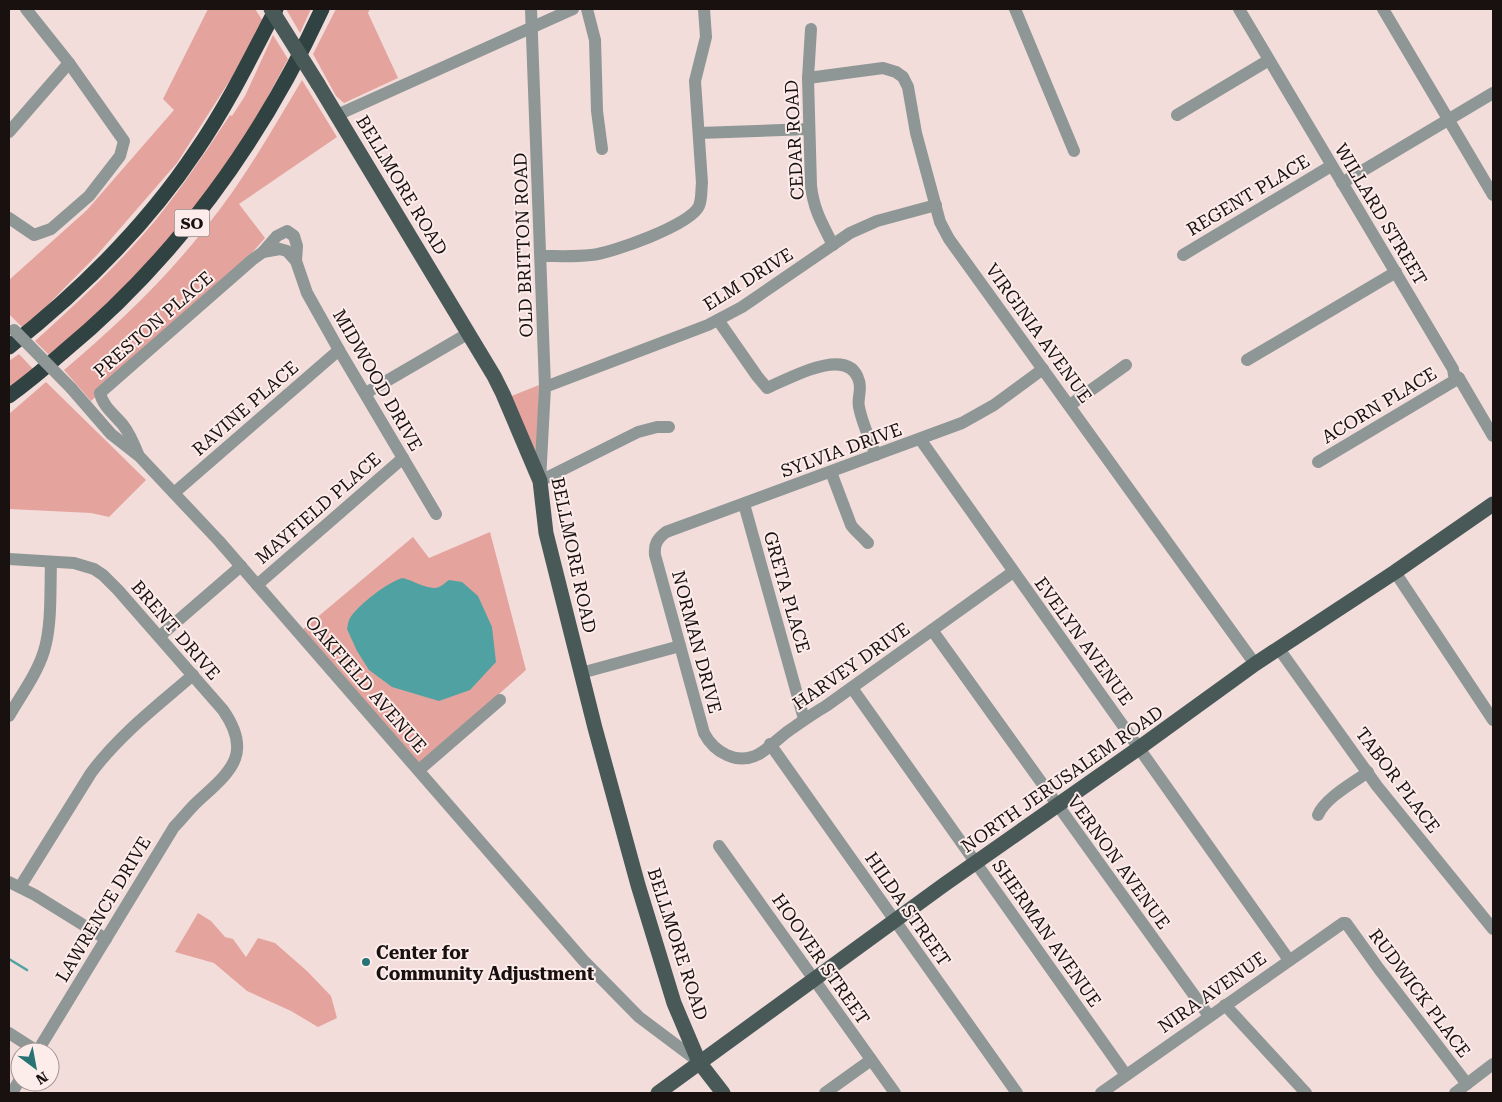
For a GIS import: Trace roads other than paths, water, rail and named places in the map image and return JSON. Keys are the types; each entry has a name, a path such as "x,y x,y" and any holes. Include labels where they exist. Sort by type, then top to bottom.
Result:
{"highway":[{"name":"SO","path":"9,347 64,301 98,269 157,204 196,151 219,115 236,87 276,9"},
{"name":"SO","path":"9,396 90,330 155,266 192,223 226,178 271,108 322,9"}],"main road":[{"name":"BELLMORE ROAD","path":"271,9 337,114 469,334 503,394 540,481 546,533 595,728 649,921 674,1003 699,1062 723,1093"},
{"name":"NORTH JERUSALEM ROAD","path":"658,1093 975,862 1057,806 1255,664 1395,572 1493,504"}],"street":[{"path":"9,218 34,235 51,229 89,196 120,156 124,140 69,63 26,9"},
{"name":"OLD BRITTON ROAD","path":"531,9 545,387 540,481"},
{"path":"337,114 573,9"},
{"path":"588,9 595,40 597,111 602,149"},
{"path":"541,256 592,255 612,251 658,233 689,216 698,208 701,196 696,81 706,37 704,9"},
{"path":"1015,9 1074,152"},
{"name":"WILLARD STREET","path":"1239,9 1331,166 1454,369 1454,375 1459,378 1493,436"},
{"path":"1383,9 1493,195"},
{"name":"CEDAR ROAD","path":"811,29 808,78 813,204 833,245"},
{"path":"1176,115 1269,60"},
{"path":"9,132 69,63"},
{"name":"VIRGINIA AVENUE","path":"808,78 883,68 896,72 903,77 908,87 916,132 940,222 949,238 1255,664"},
{"path":"1342,183 1493,93"},
{"path":"698,133 809,129"},
{"name":"REGENT PLACE","path":"1183,255 1331,166"},
{"name":"ELM DRIVE","path":"545,387 708,325 742,307 850,233 877,221 936,205"},
{"name":"MIDWOOD DRIVE","path":"263,252 277,236 287,231 294,236 296,240 296,261 307,292 436,514"},
{"path":"263,252 280,249 287,252 296,261"},
{"name":"PRESTON PLACE","path":"139,456 129,433 105,404 100,393 263,252"},
{"path":"1247,360 1396,272"},
{"path":"718,320 767,388 832,363 844,364 852,369 859,380 858,406 876,455"},
{"name":"OAKFIELD AVENUE","path":"11,328 71,388 111,434 139,456 241,566 589,966 638,1017 699,1062"},
{"path":"366,393 469,334"},
{"name":"RAVINE PLACE","path":"174,493 339,350"},
{"path":"1070,406 1126,366"},
{"name":"SYLVIA DRIVE","path":"655,555 654,547 659,537 666,532 962,423 976,416 1043,369"},
{"name":"ACORN PLACE","path":"1318,462 1459,378"},
{"path":"540,481 638,432 657,427 669,427"},
{"name":"EVELYN AVENUE","path":"920,439 1289,960"},
{"name":"MAYFIELD PLACE","path":"257,585 403,458"},
{"path":"831,472 851,525 856,533 862,536 868,543"},
{"name":"GRETA PLACE","path":"744,504 804,719"},
{"name":"NORMAN DRIVE","path":"655,555 707,738"},
{"name":"BRENT DRIVE","path":"9,559 74,563 94,569 103,575 160,636 223,710 232,723 237,738 236,757 231,768 223,779 209,792"},
{"path":"9,716 30,681 44,650 48,633 51,563"},
{"path":"160,636 241,566"},
{"name":"HARVEY DRIVE","path":"707,738 721,754 747,758 759,754 804,719 852,688 1013,572"},
{"path":"1395,572 1493,720"},
{"name":"VERNON AVENUE","path":"932,630 1209,1016"},
{"path":"581,673 680,646"},
{"name":"TABOR PLACE","path":"1279,649 1377,786 1493,929"},
{"path":"106,938 15,884 101,759 125,734 192,675"},
{"name":"SHERMAN AVENUE","path":"852,688 1126,1075"},
{"path":"419,770 500,700"},
{"name":"HILDA STREET","path":"770,744 1017,1093"},
{"path":"1318,815 1329,800 1368,772"},
{"name":"LAWRENCE DRIVE","path":"43,1042 174,827 209,792"},
{"name":"HOOVER STREET","path":"719,846 895,1093"},
{"name":"NIRA AVENUE","path":"1100,1093 1289,960 1343,923 1346,923"},
{"name":"RUDWICK PLACE","path":"1346,923 1378,969 1467,1084"},
{"path":"1225,1005 1306,1093"},
{"path":"9,1034 21,1042"},
{"path":"825,1093 871,1060"},
{"path":"1455,1093 1493,1064"}],"water":[{"path":"403,578 431,588 439,587 449,580 462,582 478,596 492,627 496,662 470,690 439,701 392,687 369,670 357,651 347,629 350,618 374,594"}],"waterway":[{"path":"9,959 27,970"}],"place":[{"name":"Center for Community Adjustment","path":"366,962"}]}
